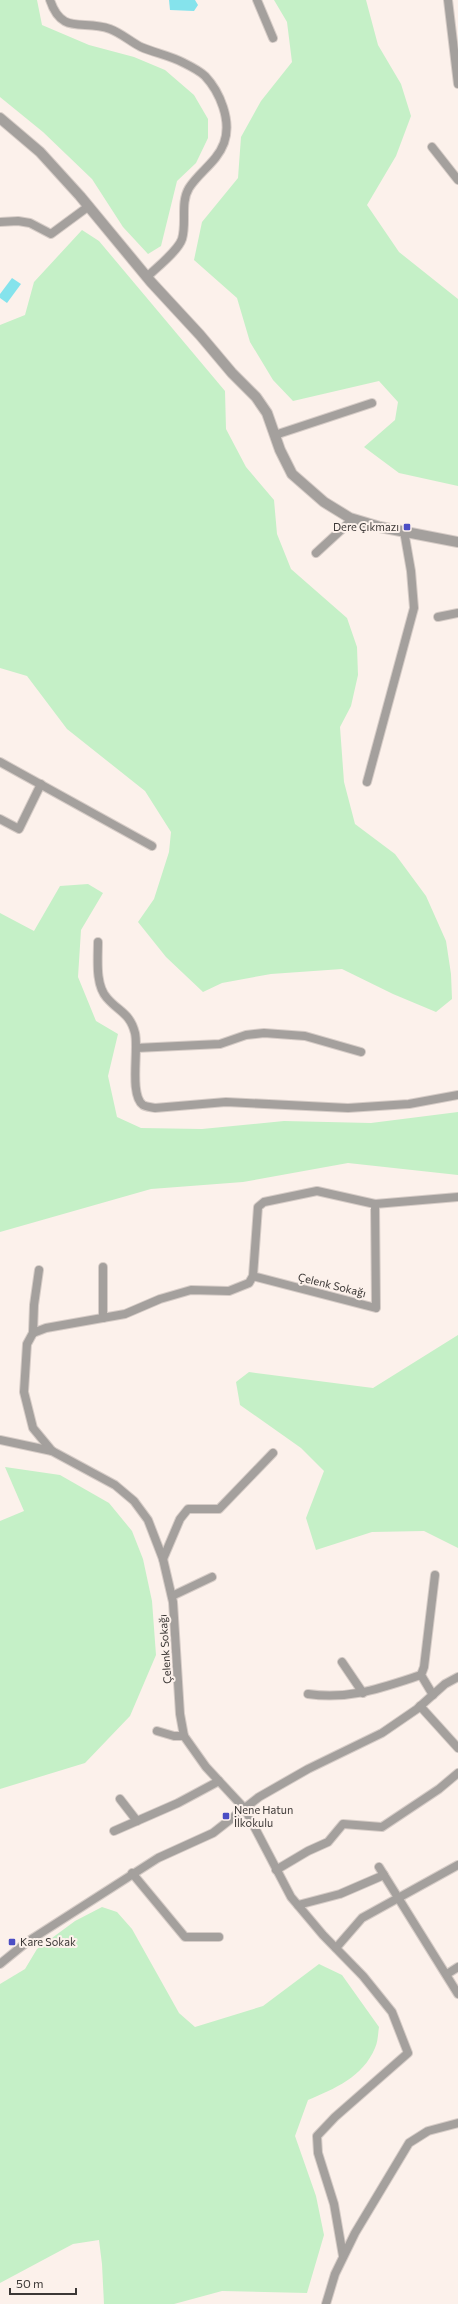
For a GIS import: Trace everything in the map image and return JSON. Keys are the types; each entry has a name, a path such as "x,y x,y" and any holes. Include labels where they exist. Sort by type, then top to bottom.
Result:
{"street":[{"path":"50,0 54,12 68,23 109,28 141,47 189,66 205,76 223,105 228,129 224,144 210,166 190,187 186,196 182,239 177,247 147,277"},
{"path":"257,0 273,38"},
{"path":"448,0 458,84"},
{"path":"0,118 40,152 89,206 147,277 232,373 256,397 267,413 292,474 324,502 353,519 458,542"},
{"path":"432,147 458,180"},
{"path":"0,222 18,221 30,223 51,234 89,206"},
{"path":"275,435 372,403"},
{"path":"316,553 353,519"},
{"path":"367,782 414,608 411,571 404,531"},
{"path":"438,617 458,613"},
{"path":"0,762 152,846"},
{"path":"0,819 19,829 41,784"},
{"path":"98,942 101,988 107,999 130,1018 136,1034 136,1085 138,1099 143,1105 155,1108 226,1102 348,1108 409,1104 458,1095"},
{"path":"136,1048 220,1044 246,1036 264,1034 305,1036 361,1052"},
{"path":"33,1333 46,1328 125,1314 160,1299 191,1290 229,1291 249,1283 253,1276 258,1207 264,1202 317,1191 375,1204 458,1197"},
{"name":"Çelenk Sokağı","path":"253,1276 376,1308 375,1204"},
{"path":"103,1268 103,1318"},
{"name":"Çelenk Sokağı","path":"39,1270 34,1305 33,1333 27,1344 24,1392 33,1428 52,1451"},
{"name":"Çelenk Sokağı","path":"0,1440 52,1451 115,1485 134,1501 148,1520 163,1560 172,1596 184,1736"},
{"path":"163,1560 180,1519 188,1509 219,1509 273,1453"},
{"path":"308,1694 331,1698 376,1691 420,1676 424,1667 435,1575"},
{"path":"172,1596 212,1577"},
{"path":"342,1662 363,1693"},
{"path":"420,1676 433,1695"},
{"path":"0,1964 27,1942 158,1858 213,1833 259,1797 308,1769 382,1733 420,1706 445,1684 458,1677"},
{"path":"420,1706 458,1748"},
{"path":"157,1731 174,1736 184,1736 219,1781 245,1809 276,1870 298,1905 363,1976 392,2012 408,2053 335,2117 317,2136 318,2152 334,2204 343,2256"},
{"path":"276,1870 308,1851 328,1842 343,1824 382,1827 439,1789 458,1773"},
{"path":"114,1831 178,1803 219,1781"},
{"path":"120,1799 137,1821"},
{"path":"336,1948 362,1918 458,1865"},
{"path":"379,1867 447,1974 458,1994"},
{"path":"132,1874 185,1937 219,1937"},
{"path":"298,1905 340,1894 384,1875"},
{"path":"447,1974 458,1967"},
{"path":"326,2304 335,2274 343,2256 355,2233 409,2143 428,2131 458,2123"}],"green space":[{"path":"0,0 37,0 42,25 89,45 134,57 165,70 194,95 208,119 208,138 196,163 177,181 161,246 148,254 123,227 92,179 43,132 0,97"},
{"path":"274,0 366,0 378,45 401,84 411,116 396,156 367,205 399,252 458,299 458,486 399,473 364,447 395,420 398,402 379,381 293,401 273,380 250,342 237,298 194,260 202,222 238,178 241,137 261,101 292,62 287,22"},
{"path":"82,230 99,241 225,391 226,429 246,467 274,500 277,534 291,569 347,618 357,647 358,675 351,706 340,727 344,782 355,824 395,854 426,896 446,941 451,974 452,999 436,1012 393,994 342,969 271,974 222,983 203,992 166,957 138,922 154,899 169,852 171,832 145,791 67,729 27,676 0,668 0,325 25,315 34,282"},
{"path":"88,884 103,893 81,930 78,977 96,1021 118,1034 108,1076 117,1117 141,1128 202,1129 284,1121 371,1123 458,1112 458,1175 348,1163 243,1182 151,1189 0,1232 0,913 34,931 60,886"},
{"path":"458,1335 458,1548 424,1531 372,1532 316,1550 306,1518 324,1471 301,1448 240,1405 236,1382 249,1372 373,1388"},
{"path":"5,1467 60,1475 109,1503 132,1531 143,1559 152,1601 156,1655 130,1716 85,1763 0,1789 0,1521 24,1511"},
{"path":"102,1907 117,1912 132,1929 179,2013 195,2027 263,2006 319,1964 342,1975 379,2027 376,2046 370,2058 363,2067 347,2081 308,2100 295,2136 316,2196 324,2235 307,2293 222,2291 174,2304 104,2304 99,2240 73,2244 0,2283 0,1984 25,1969 37,1949 75,1921"}],"water":[{"path":"169,0 195,0 198,5 194,11 170,10"},
{"path":"12,278 21,284 7,303 0,298 0,294"}],"place":[{"name":"Dere Çıkmazı","path":"407,527"},
{"name":"Nene Hatun İlkokulu","path":"226,1816"},
{"name":"Kare Sokak","path":"12,1942"}]}
